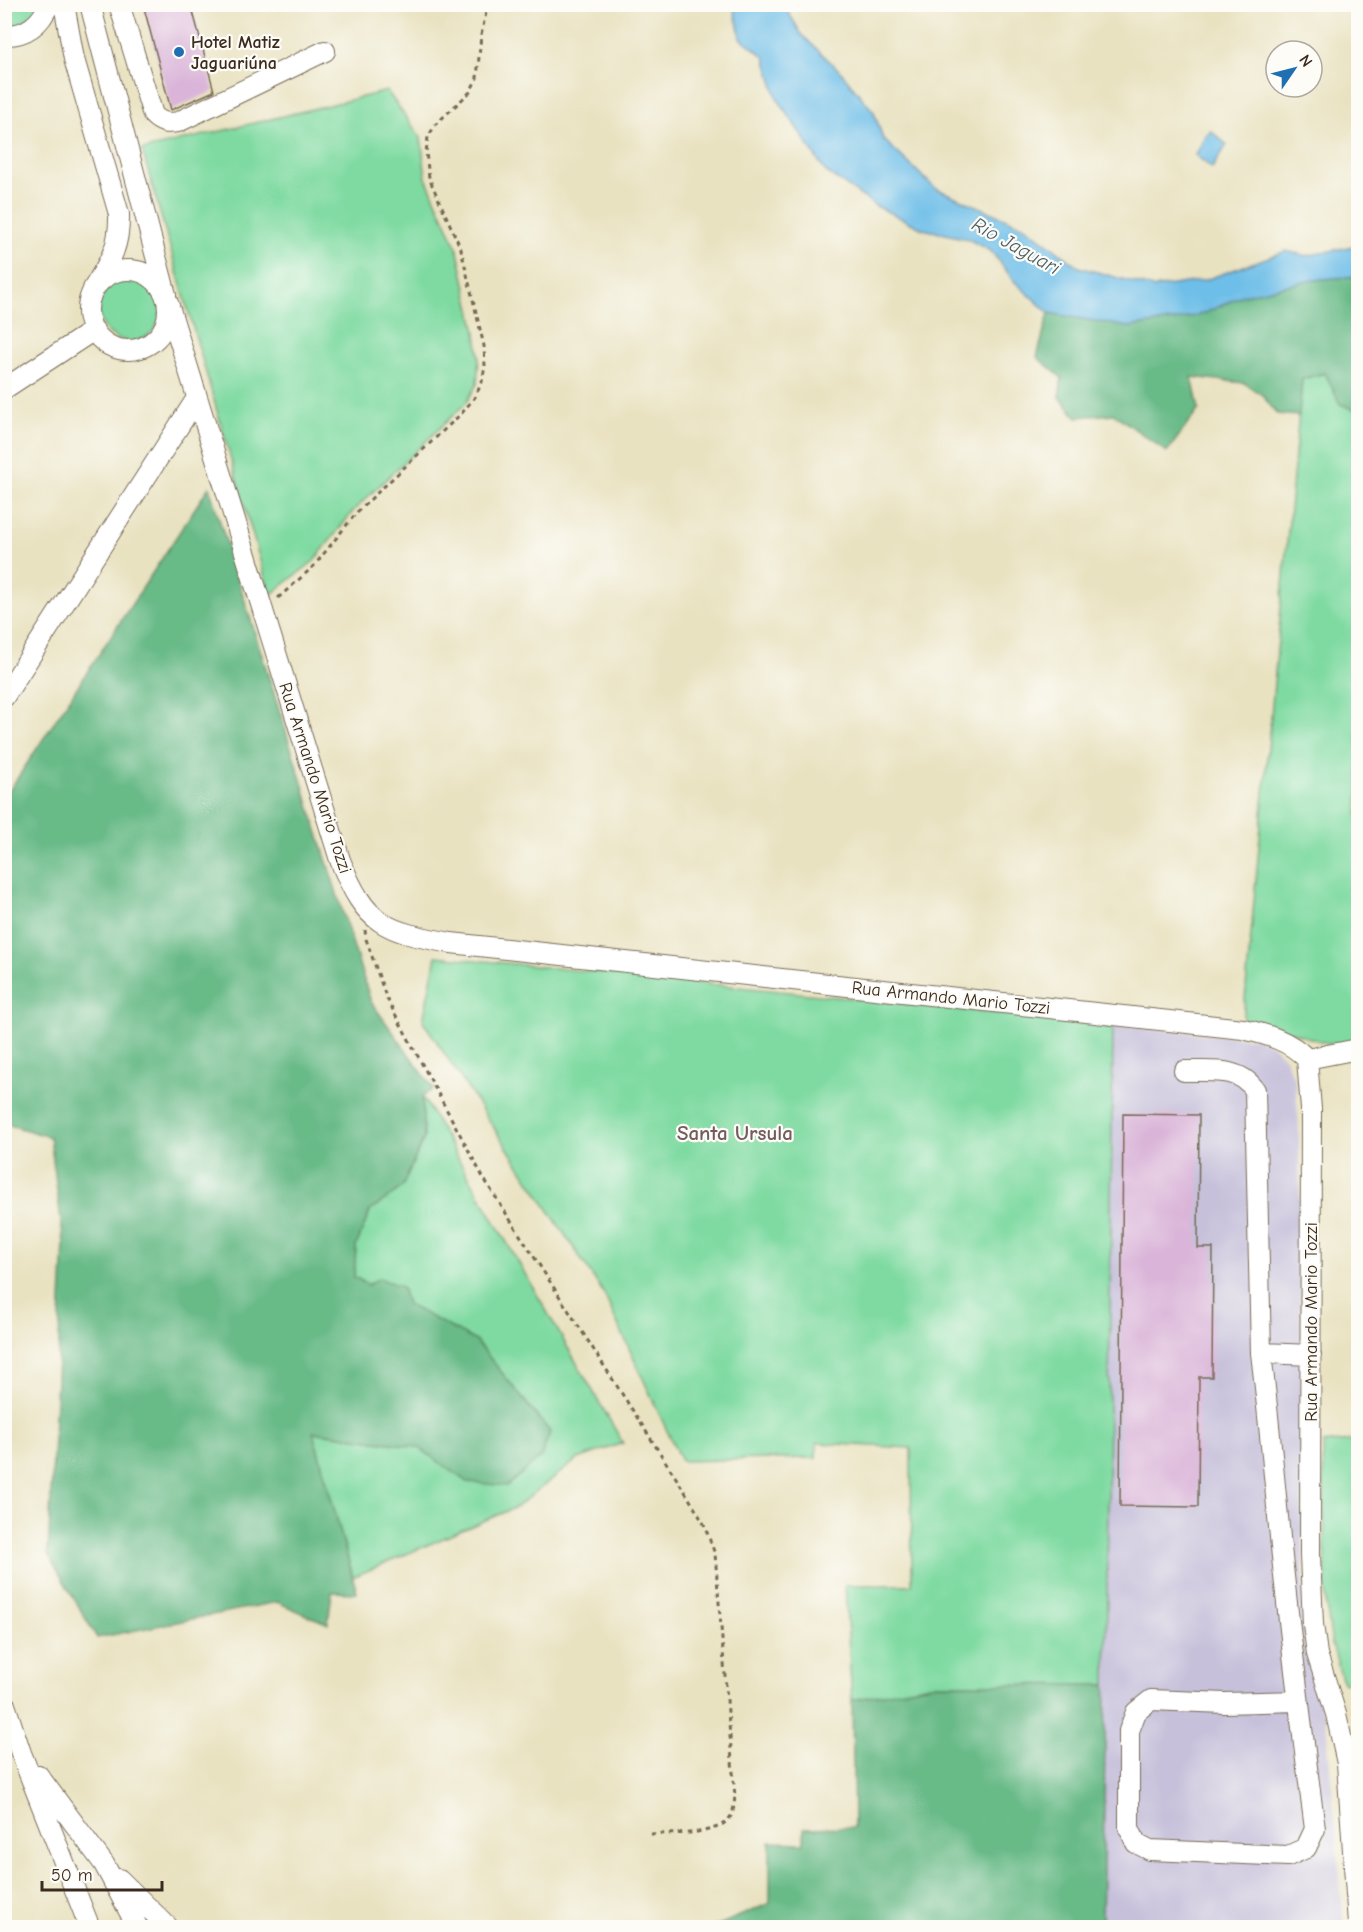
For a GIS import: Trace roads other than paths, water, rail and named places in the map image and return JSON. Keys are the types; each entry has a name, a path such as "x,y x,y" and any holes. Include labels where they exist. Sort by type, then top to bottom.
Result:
{"street":[{"path":"4,35 16,35 29,30 42,18 49,4"},
{"path":"64,4 74,59 119,214 120,234 112,258 93,290 88,310 99,338 114,348 132,350 141,348 149,345 162,332 168,318 167,299 163,288 146,273 122,269 108,274 93,290"},
{"name":"Rua Armando Mario Tozzi","path":"90,4 167,299 340,860 350,886 363,908 380,922 402,932 451,944 1244,1029 1281,1040 1300,1051 1307,1059 1311,1109 1310,1555 1313,1624 1317,1654 1336,1714 1347,1763 1359,1924"},
{"path":"119,4 153,115 160,122 168,124 178,122 325,51"},
{"path":"4,389 94,330"},
{"path":"4,697 197,398"},
{"path":"1307,1059 1359,1049"},
{"path":"1184,1071 1231,1073 1241,1076 1255,1090 1261,1353 1272,1438 1298,1701 1315,1829 1306,1848 1288,1856 1150,1850 1136,1843 1129,1828 1129,1731 1136,1712 1151,1700 1225,1703 1298,1701"},
{"path":"1261,1353 1311,1355"},
{"path":"4,1702 21,1753 90,1928"},
{"path":"4,1736 21,1753 104,1864 169,1928"},
{"path":"104,1864 138,1928"}],"water":[{"name":"Rio Jaguari","path":"733,5 784,5 802,35 840,71 874,112 883,139 935,188 1025,227 1079,267 1154,288 1205,280 1286,251 1307,256 1358,245 1358,276 1313,280 1243,295 1205,313 1179,320 1128,327 1049,313 1015,282 991,251 968,239 923,229 876,206 825,171 777,98 765,57 741,38"},
{"path":"1211,131 1227,145 1212,168 1195,155 1205,136"}],"place":[{"name":"Hotel Matiz Jaguariúna","path":"179,52"}],"district":[{"name":"Santa Ursula","path":"735,1133"}]}
